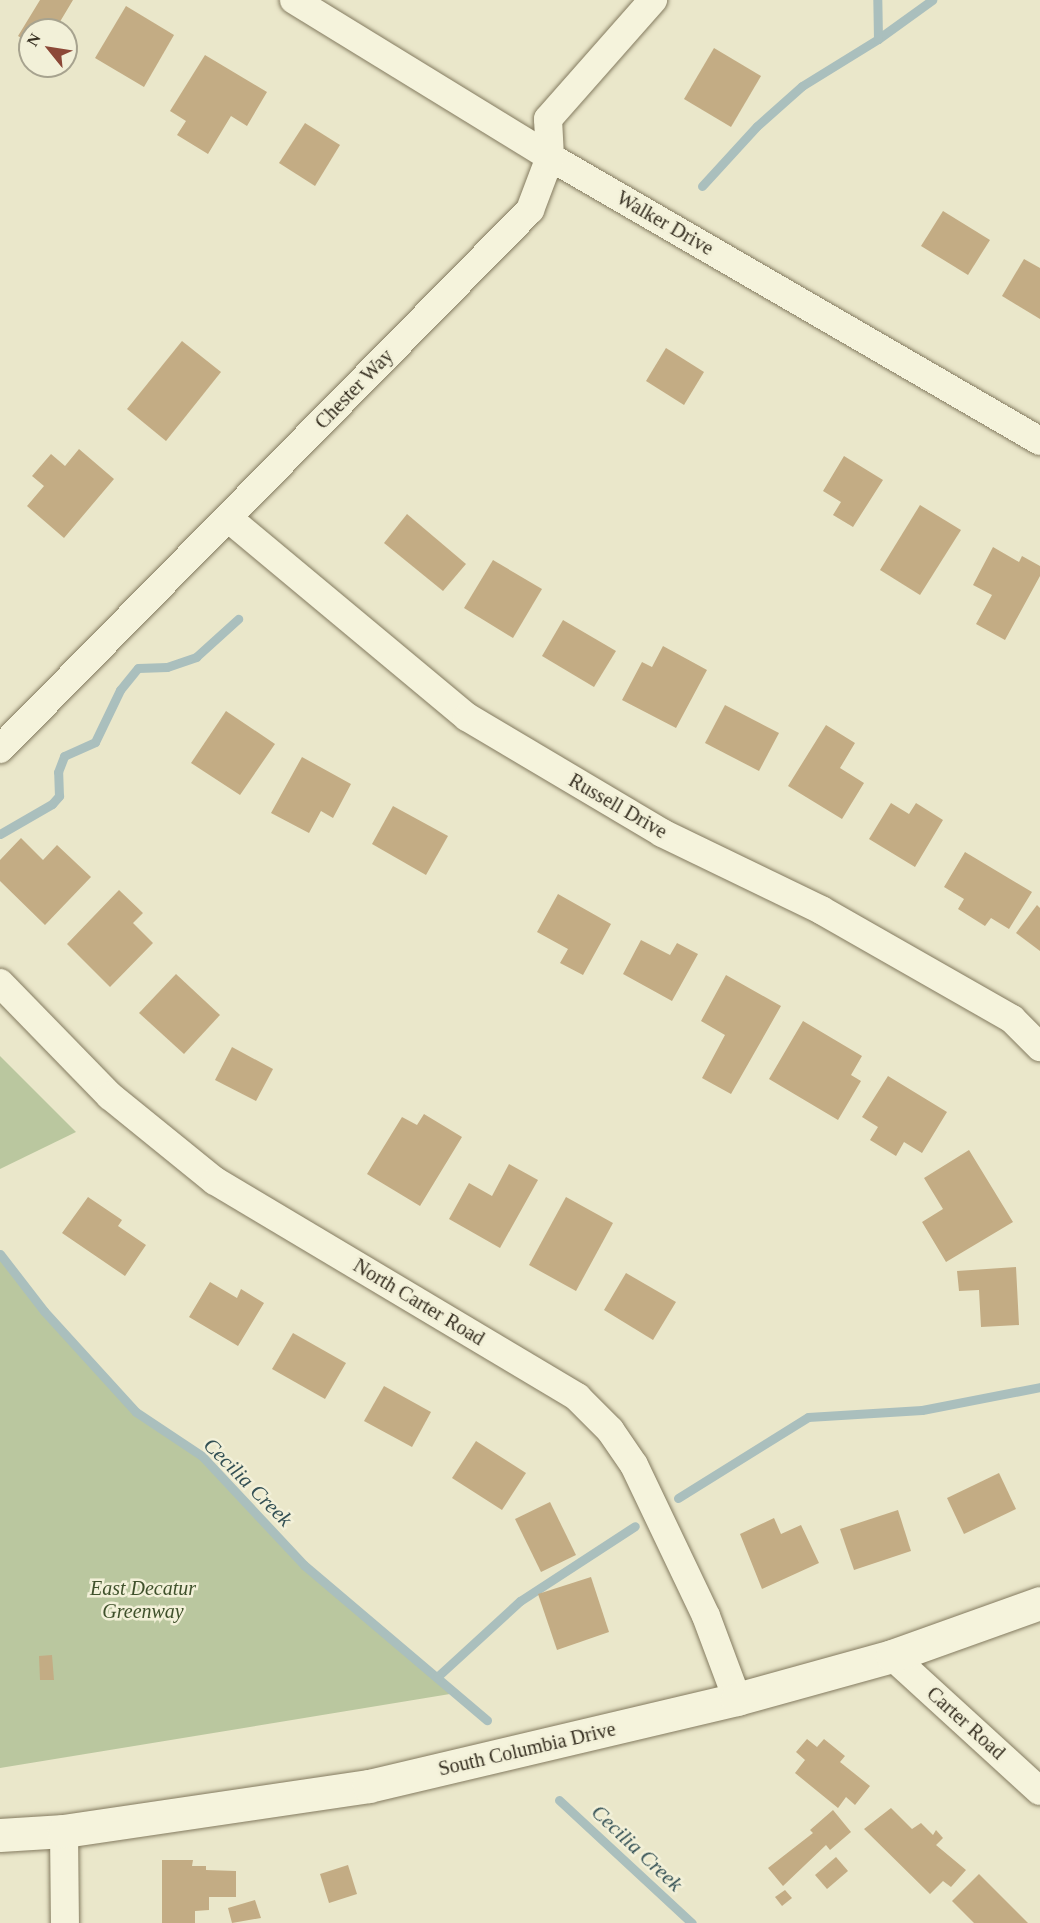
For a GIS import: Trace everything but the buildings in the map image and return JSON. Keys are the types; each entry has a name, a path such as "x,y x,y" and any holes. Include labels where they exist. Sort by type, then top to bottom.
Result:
{"main road":[{"name":"South Columbia Drive","path":"0,1834 64,1831 369,1786 738,1699 892,1656 1040,1603"}],"street":[{"name":"Walker Drive","path":"294,0 550,157 1040,441"},
{"name":"Chester Way","path":"0,749 530,210 550,157 548,119 653,0"},
{"name":"Russell Drive","path":"228,518 467,717 662,833 821,910 1012,1019 1040,1047"},
{"name":"North Carter Road","path":"0,983 110,1096 215,1181 577,1396 610,1430 634,1465 706,1616 738,1699"},
{"name":"Carter Road","path":"892,1656 1040,1791"},
{"path":"64,1831 65,1923"}],"green space":[{"path":"0,1056 76,1132 0,1169"},
{"name":"East Decatur Greenway","path":"0,1254 44,1311 136,1412 202,1456 304,1565 456,1693 0,1768"}],"waterway":[{"path":"702,186 757,126 802,86 878,39 877,0"},
{"path":"878,39 932,0"},
{"path":"0,834 52,804 59,796 58,772 64,756 95,742 120,690 138,668 167,667 196,657 238,619"},
{"name":"Cecilia Creek","path":"0,1254 44,1311 136,1412 202,1456 304,1565 487,1720"},
{"path":"678,1498 808,1417 922,1410 1040,1387"},
{"path":"437,1677 520,1601 635,1526"},
{"name":"Cecilia Creek","path":"559,1800 692,1923"}]}
